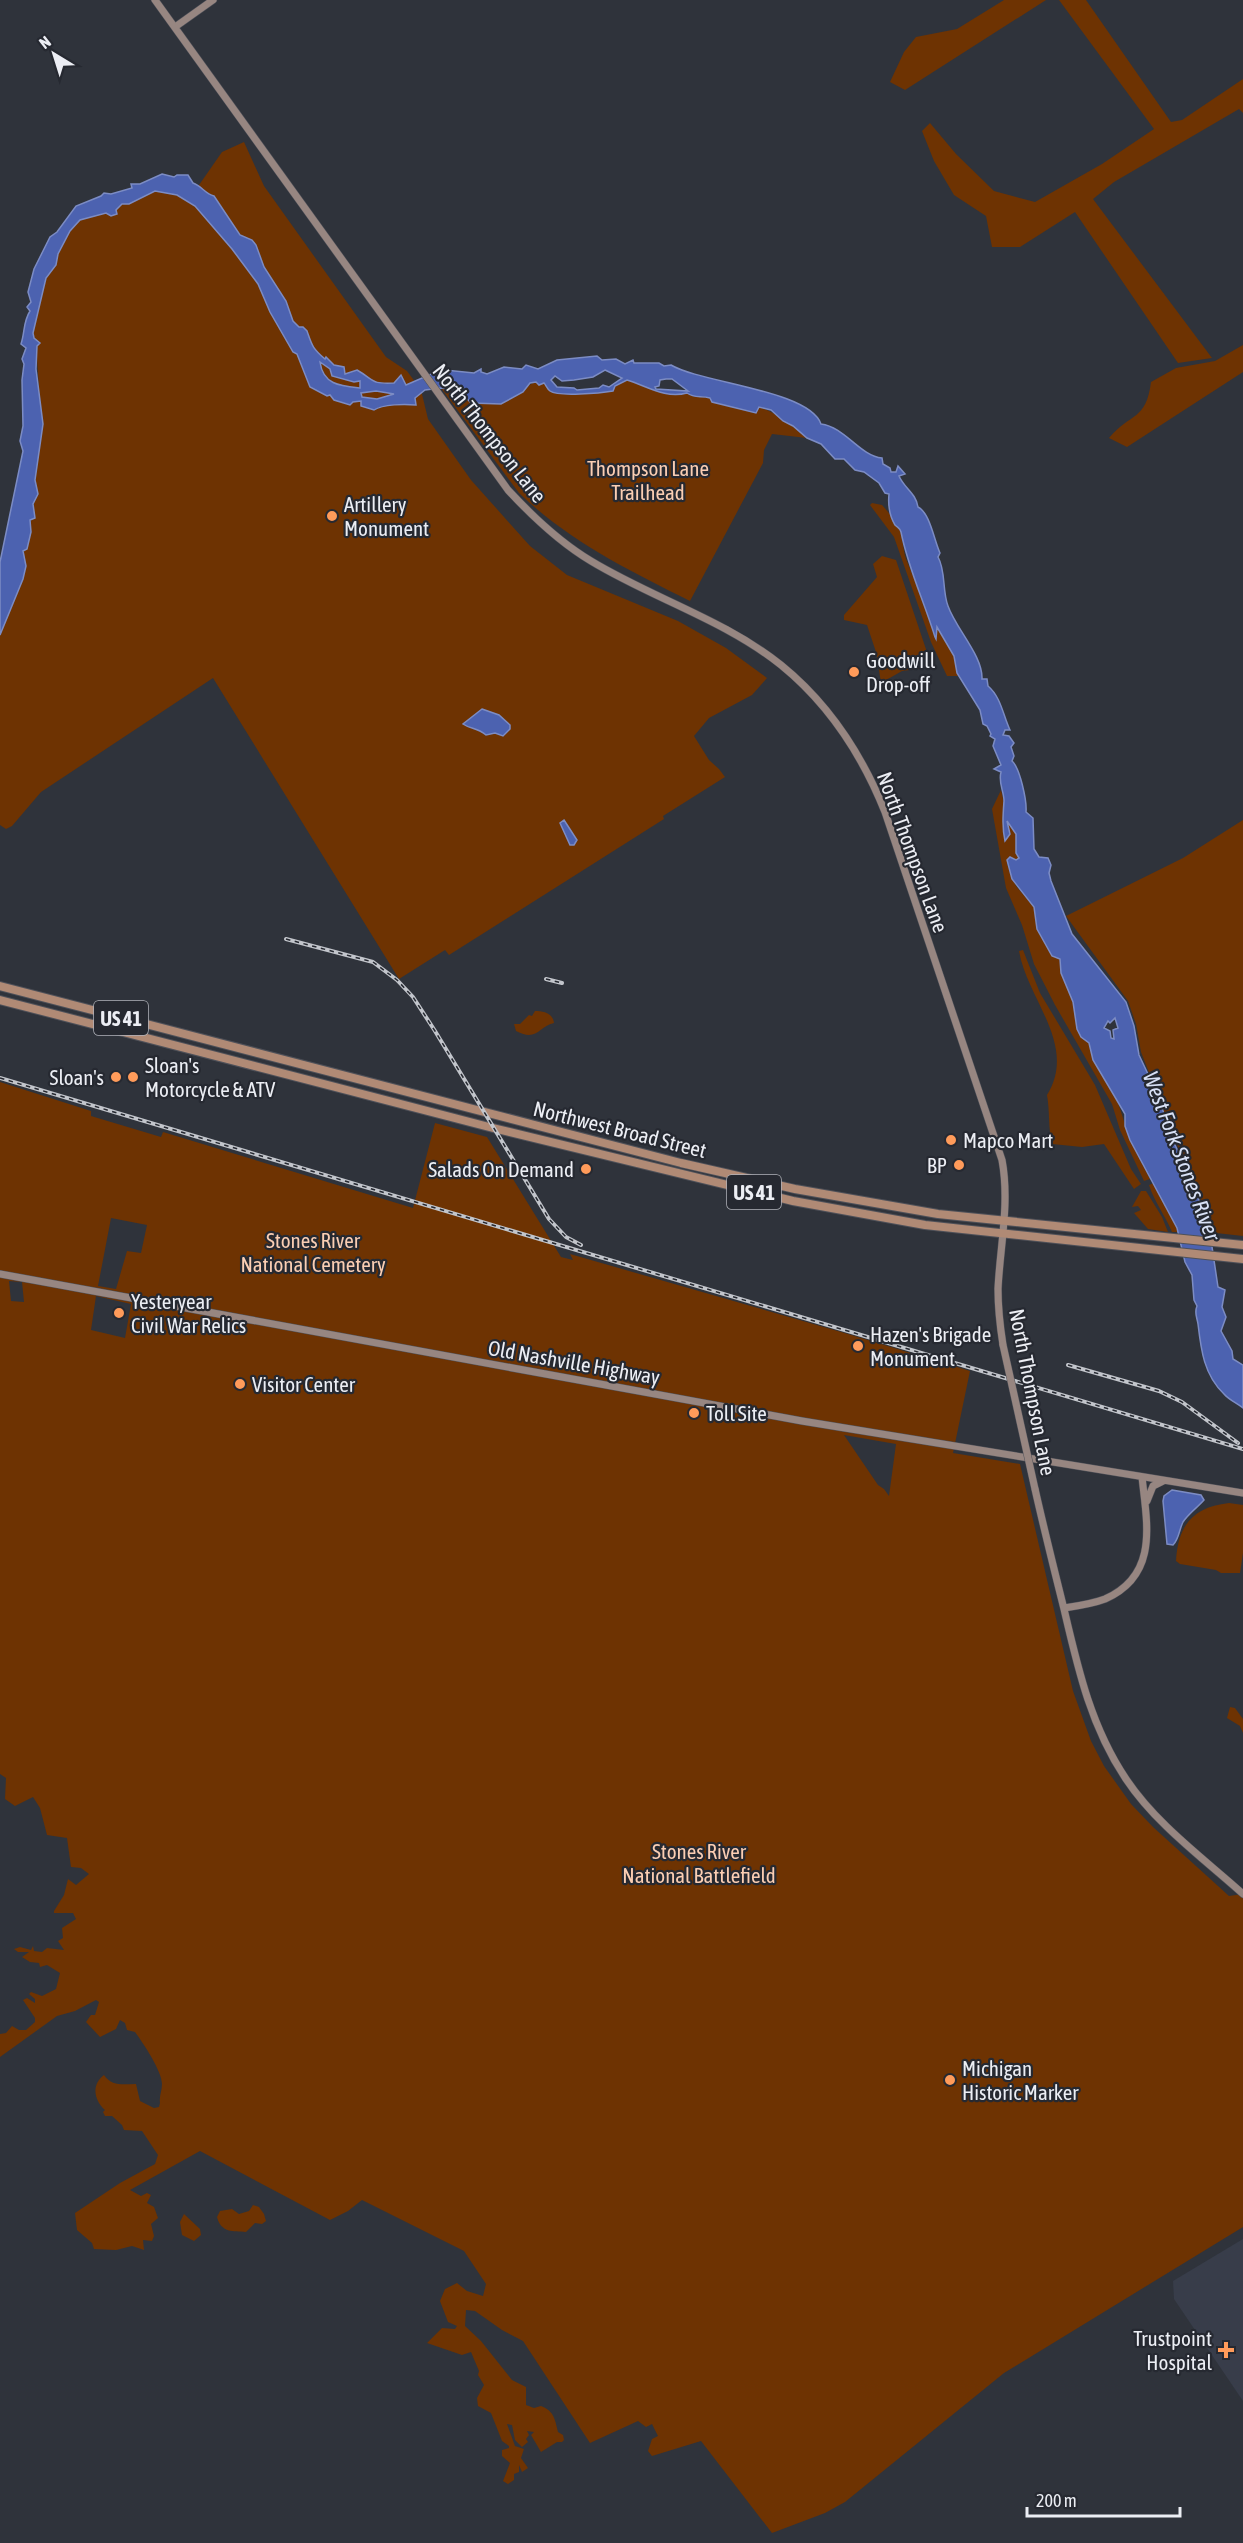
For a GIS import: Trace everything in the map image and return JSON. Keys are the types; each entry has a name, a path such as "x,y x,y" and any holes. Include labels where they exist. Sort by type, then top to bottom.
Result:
{"main road":[{"name":"North Thompson Lane","path":"155,0 508,490 552,533 589,560 744,639 782,666 808,691 852,746 874,784 999,1149 1006,1186 998,1290 1003,1345 1035,1489 1088,1706 1109,1752 1126,1780 1167,1826 1243,1894"},
{"path":"175,27 213,0"},
{"name":"Northwest Broad Street","path":"0,986 648,1155 795,1189 938,1214 1156,1238 1243,1245"},
{"path":"39,1010 42,997"},
{"name":"Northwest Broad Street","path":"0,1000 550,1142 793,1201 925,1225 1158,1251 1243,1258"},
{"path":"111,1029 114,1016"},
{"path":"240,1062 243,1050"},
{"path":"358,1093 362,1081"},
{"path":"472,1122 474,1110"},
{"path":"550,1142 553,1130"},
{"path":"645,1166 648,1155"},
{"path":"714,1183 716,1171"},
{"path":"793,1201 795,1189"},
{"path":"844,1210 846,1198"},
{"name":"Old Nashville Highway","path":"0,1274 802,1421 1243,1493"},
{"path":"1064,1608 1104,1600 1120,1591 1134,1577 1143,1560 1148,1540 1142,1477"},
{"path":"1146,1506 1153,1486 1166,1481"}],"shaded area":[{"name":"Trustpoint Hospital","path":"1243,2239 1243,2401 1174,2299 1173,2281"}],"green space":[{"path":"1004,0 1046,0 905,90 890,82 904,52 916,37 957,29"},
{"path":"1059,0 1086,0 1171,122 1182,120 1243,79 1243,113 1239,109 1114,182 1093,199 1212,358 1178,363 1075,212 1020,247 992,247 986,216 954,195 934,161 922,131 930,123 956,154 994,191 1035,202 1102,164 1154,129"},
{"path":"244,142 264,186 386,357 407,371 421,390 428,419 471,480 530,546 567,575 678,621 726,648 767,678 752,695 709,718 694,736 709,760 725,777 663,816 664,819 449,955 445,950 399,979 213,678 41,792 12,826 6,829 0,825 0,635 23,579 26,566 23,551 37,486 35,481 39,451 40,405 33,333 46,278 56,265 58,254 70,231 80,220 104,213 122,203 129,204 155,191 190,198 222,152"},
{"path":"1243,345 1243,372 1127,447 1109,438 1141,410 1149,395 1151,382 1176,368 1215,361"},
{"name":"Thompson Lane Trailhead","path":"627,380 664,393 687,393 707,397 712,402 755,413 759,407 779,416 807,438 772,434 764,450 763,463 690,601 600,553 538,510 519,493 441,388 461,391 474,401 490,404 514,397 536,382 539,385 544,383 573,394 613,391 615,386"},
{"path":"872,503 882,505 901,531 906,559 935,637 937,627 954,656 959,676 947,676 931,642 894,537 870,505"},
{"path":"882,556 896,560 932,667 902,671 881,683 876,652 867,625 844,620 844,615 877,577 873,564"},
{"path":"1001,790 1004,803 1004,835 1005,838 1007,820 1016,834 1016,852 1019,858 1016,860 1010,857 1007,864 1016,886 1034,907 1037,929 1052,956 1060,959 1061,973 1074,1002 1077,1029 1081,1037 1089,1043 1093,1060 1115,1093 1130,1140 1150,1179 1144,1181 1120,1130 1112,1104 1034,964 1022,925 1006,888 992,809"},
{"path":"1243,820 1243,1236 1216,1233 1182,1157 1141,1052 1136,1024 1128,1001 1066,916 1183,858"},
{"path":"1023,950 1040,993 1095,1085 1131,1169 1141,1184 1134,1189 1104,1144 1082,1147 1052,1144 1047,1095 1055,1076 1057,1058 1048,1022 1024,969 1019,951"},
{"path":"535,1011 550,1015 554,1023 529,1035 516,1031 514,1024 520,1024 529,1015 532,1016"},
{"name":"Stones River National Battlefield","path":"0,1082 91,1111 91,1116 161,1137 163,1132 413,1208 435,1123 487,1137 561,1257 573,1260 570,1254 970,1371 953,1453 1020,1464 1073,1691 1091,1741 1104,1766 1131,1804 1153,1827 1229,1896 1243,1894 1243,2227 1004,2373 845,2502 825,2513 772,2533 701,2441 652,2456 648,2451 652,2439 658,2436 652,2424 646,2427 638,2421 590,2443 523,2341 502,2330 475,2311 466,2310 465,2326 481,2341 512,2380 526,2387 526,2405 534,2408 541,2406 549,2410 555,2419 558,2432 563,2435 562,2442 557,2442 541,2452 531,2435 534,2432 527,2431 528,2442 522,2447 515,2440 512,2425 507,2424 515,2446 524,2449 521,2458 528,2468 522,2472 519,2465 519,2472 514,2474 514,2480 508,2484 503,2481 510,2463 502,2456 502,2450 509,2446 502,2441 491,2413 478,2406 477,2398 484,2385 478,2375 479,2371 471,2352 462,2355 427,2343 442,2328 455,2329 457,2326 448,2322 440,2301 445,2289 457,2283 467,2291 483,2296 486,2284 464,2251 362,2200 348,2211 330,2220 200,2151 130,2190 141,2196 147,2193 151,2195 147,2203 154,2207 158,2218 151,2224 154,2236 152,2241 143,2240 144,2250 132,2246 116,2250 94,2249 92,2243 77,2230 75,2213 120,2183 155,2164 158,2155 142,2131 124,2130 112,2116 105,2116 103,2112 105,2110 96,2097 97,2083 104,2075 114,2083 136,2084 140,2101 154,2108 159,2107 160,2103 161,2078 143,2043 135,2032 127,2030 125,2023 120,2020 116,2029 100,2037 86,2022 91,2015 95,2015 99,2002 96,2000 75,2011 57,2016 0,2057 0,2034 6,2033 12,2026 19,2030 26,2030 35,2022 35,2018 23,2000 27,1998 35,2003 35,1999 29,1994 31,1992 42,1996 56,1989 60,1973 47,1965 40,1967 39,1963 30,1962 22,1957 29,1952 18,1952 14,1949 20,1947 31,1950 33,1946 34,1951 42,1952 47,1948 64,1950 58,1941 63,1938 62,1928 76,1919 73,1913 54,1913 54,1911 64,1895 68,1879 76,1885 89,1874 81,1868 71,1867 67,1838 47,1835 40,1808 33,1797 15,1806 5,1799 6,1778 0,1774","holes":["111,1218 147,1225 141,1253 127,1251 116,1289 98,1286","9,1281 22,1282 24,1302 11,1301","96,1296 131,1304 125,1338 91,1330","844,1435 896,1444 889,1496 878,1485"]},
{"path":"1154,1183 1177,1232 1172,1232 1154,1197 1149,1185"},
{"path":"1141,1191 1146,1191 1162,1217 1168,1232 1148,1229 1134,1213 1141,1210 1138,1206 1132,1207"},
{"path":"1229,1503 1243,1505 1243,1553 1240,1573 1221,1573 1216,1570 1180,1564 1176,1561 1180,1537 1190,1520 1206,1509"},
{"path":"1230,1707 1235,1708 1243,1719 1243,1733 1240,1726 1227,1718"},
{"path":"253,2205 259,2207 264,2214 266,2221 262,2224 255,2223 246,2232 232,2231 221,2226 217,2217 220,2211 232,2209 239,2214 249,2211"},
{"path":"184,2214 200,2229 201,2235 194,2241 182,2235 180,2222"}],"water":[{"path":"162,174 174,177 188,175 193,183 214,196 240,235 252,240 256,245 264,267 286,301 293,321 307,331 317,352 334,365 344,367 345,374 357,370 381,383 394,383 401,375 406,385 445,370 474,373 481,369 481,372 487,374 504,367 522,369 526,365 538,369 557,360 597,356 602,360 616,359 625,364 633,360 634,363 659,363 753,388 797,403 812,412 821,424 838,430 867,452 882,458 883,464 890,468 891,472 896,472 898,466 905,474 899,476 901,480 915,498 918,507 926,515 931,527 940,553 938,557 948,606 974,652 982,679 987,679 988,686 999,701 1010,730 1005,730 1003,735 1009,736 1014,743 1011,747 1014,756 1012,761 1018,770 1026,812 1033,818 1034,849 1039,857 1048,858 1051,865 1049,873 1051,881 1072,934 1126,1002 1134,1026 1139,1055 1156,1091 1175,1145 1204,1208 1203,1215 1208,1220 1218,1287 1225,1290 1222,1307 1226,1317 1221,1331 1232,1351 1233,1359 1243,1365 1243,1408 1217,1387 1208,1370 1201,1343 1192,1275 1185,1262 1177,1228 1130,1140 1125,1126 1125,1114 1093,1060 1089,1043 1081,1037 1077,1029 1073,1002 1061,973 1060,959 1052,956 1037,929 1034,907 1012,879 1007,860 1010,857 1016,860 1019,858 1016,853 1016,834 1007,821 1010,834 1005,841 1001,772 994,769 1001,765 993,746 995,739 990,736 987,726 983,724 980,710 957,673 954,656 937,627 936,639 935,637 912,572 901,531 891,517 889,494 885,493 879,483 864,472 855,470 844,459 835,459 821,444 807,438 771,410 759,407 756,413 712,402 707,397 656,391 627,380 615,386 613,391 580,394 555,393 549,390 544,383 539,385 536,382 530,383 523,392 501,404 471,403 460,391 441,388 425,390 415,398 416,405 388,406 374,410 361,406 361,401 350,405 334,400 330,395 327,396 310,387 297,354 293,352 270,312 258,284 232,249 195,206 177,195 155,191 129,204 122,204 116,210 117,214 111,216 106,213 80,220 70,231 58,254 56,265 46,278 33,333 34,338 40,343 37,346 36,369 43,424 35,480 38,494 33,504 35,518 30,520 31,532 27,549 23,551 26,566 23,579 0,635 0,562 23,451 20,441 23,426 24,364 22,359 26,348 21,344 30,311 27,307 31,302 28,292 34,269 50,237 57,232 76,206 104,193 111,194 132,188 131,184 140,184","holes":["320,362 330,369 332,376 354,382 360,381 360,388 334,383 322,370","605,370 622,378 609,387 603,385 599,388 577,390 557,387 551,380 555,376 562,381 593,377","672,379 688,391 656,389 660,380","376,391 394,394 377,399 362,397 361,393","1115,1018 1118,1028 1113,1030 1114,1039 1111,1038 1110,1031 1104,1028 1108,1021 1110,1023"]},
{"path":"482,709 499,715 510,725 510,729 503,736 495,733 486,735 463,724"},
{"path":"564,820 577,840 574,845 570,845 560,823"},
{"path":"1172,1490 1201,1495 1204,1500 1183,1522 1173,1545 1167,1544 1163,1501 1164,1496"}],"railway":[{"path":"286,939 373,962 397,980 413,997 435,1031 549,1219 566,1237 581,1245"},
{"path":"546,979 562,983"},
{"path":"0,1078 1243,1449"},
{"path":"1068,1365 1159,1391 1182,1402 1238,1443"}],"place":[{"name":"Artillery Monument","path":"332,516"},
{"name":"Goodwill Drop-off","path":"854,672"},
{"name":"Sloan's","path":"116,1077"},
{"name":"Sloan's Motorcycle & ATV","path":"133,1077"},
{"name":"Mapco Mart","path":"951,1140"},
{"name":"BP","path":"959,1165"},
{"name":"Salads On Demand","path":"586,1169"},
{"name":"Yesteryear Civil War Relics","path":"119,1313"},
{"name":"Hazen's Brigade Monument","path":"858,1346"},
{"name":"Visitor Center","path":"240,1384"},
{"name":"Toll Site","path":"694,1413"},
{"name":"Michigan Historic Marker","path":"950,2080"},
{"name":"Trustpoint Hospital","path":"1226,2350"}],"water label":[{"name":"West Fork Stones River","path":"1182,1156"}],"park label":[{"name":"Stones River National Cemetery","path":"313,1252"}]}
